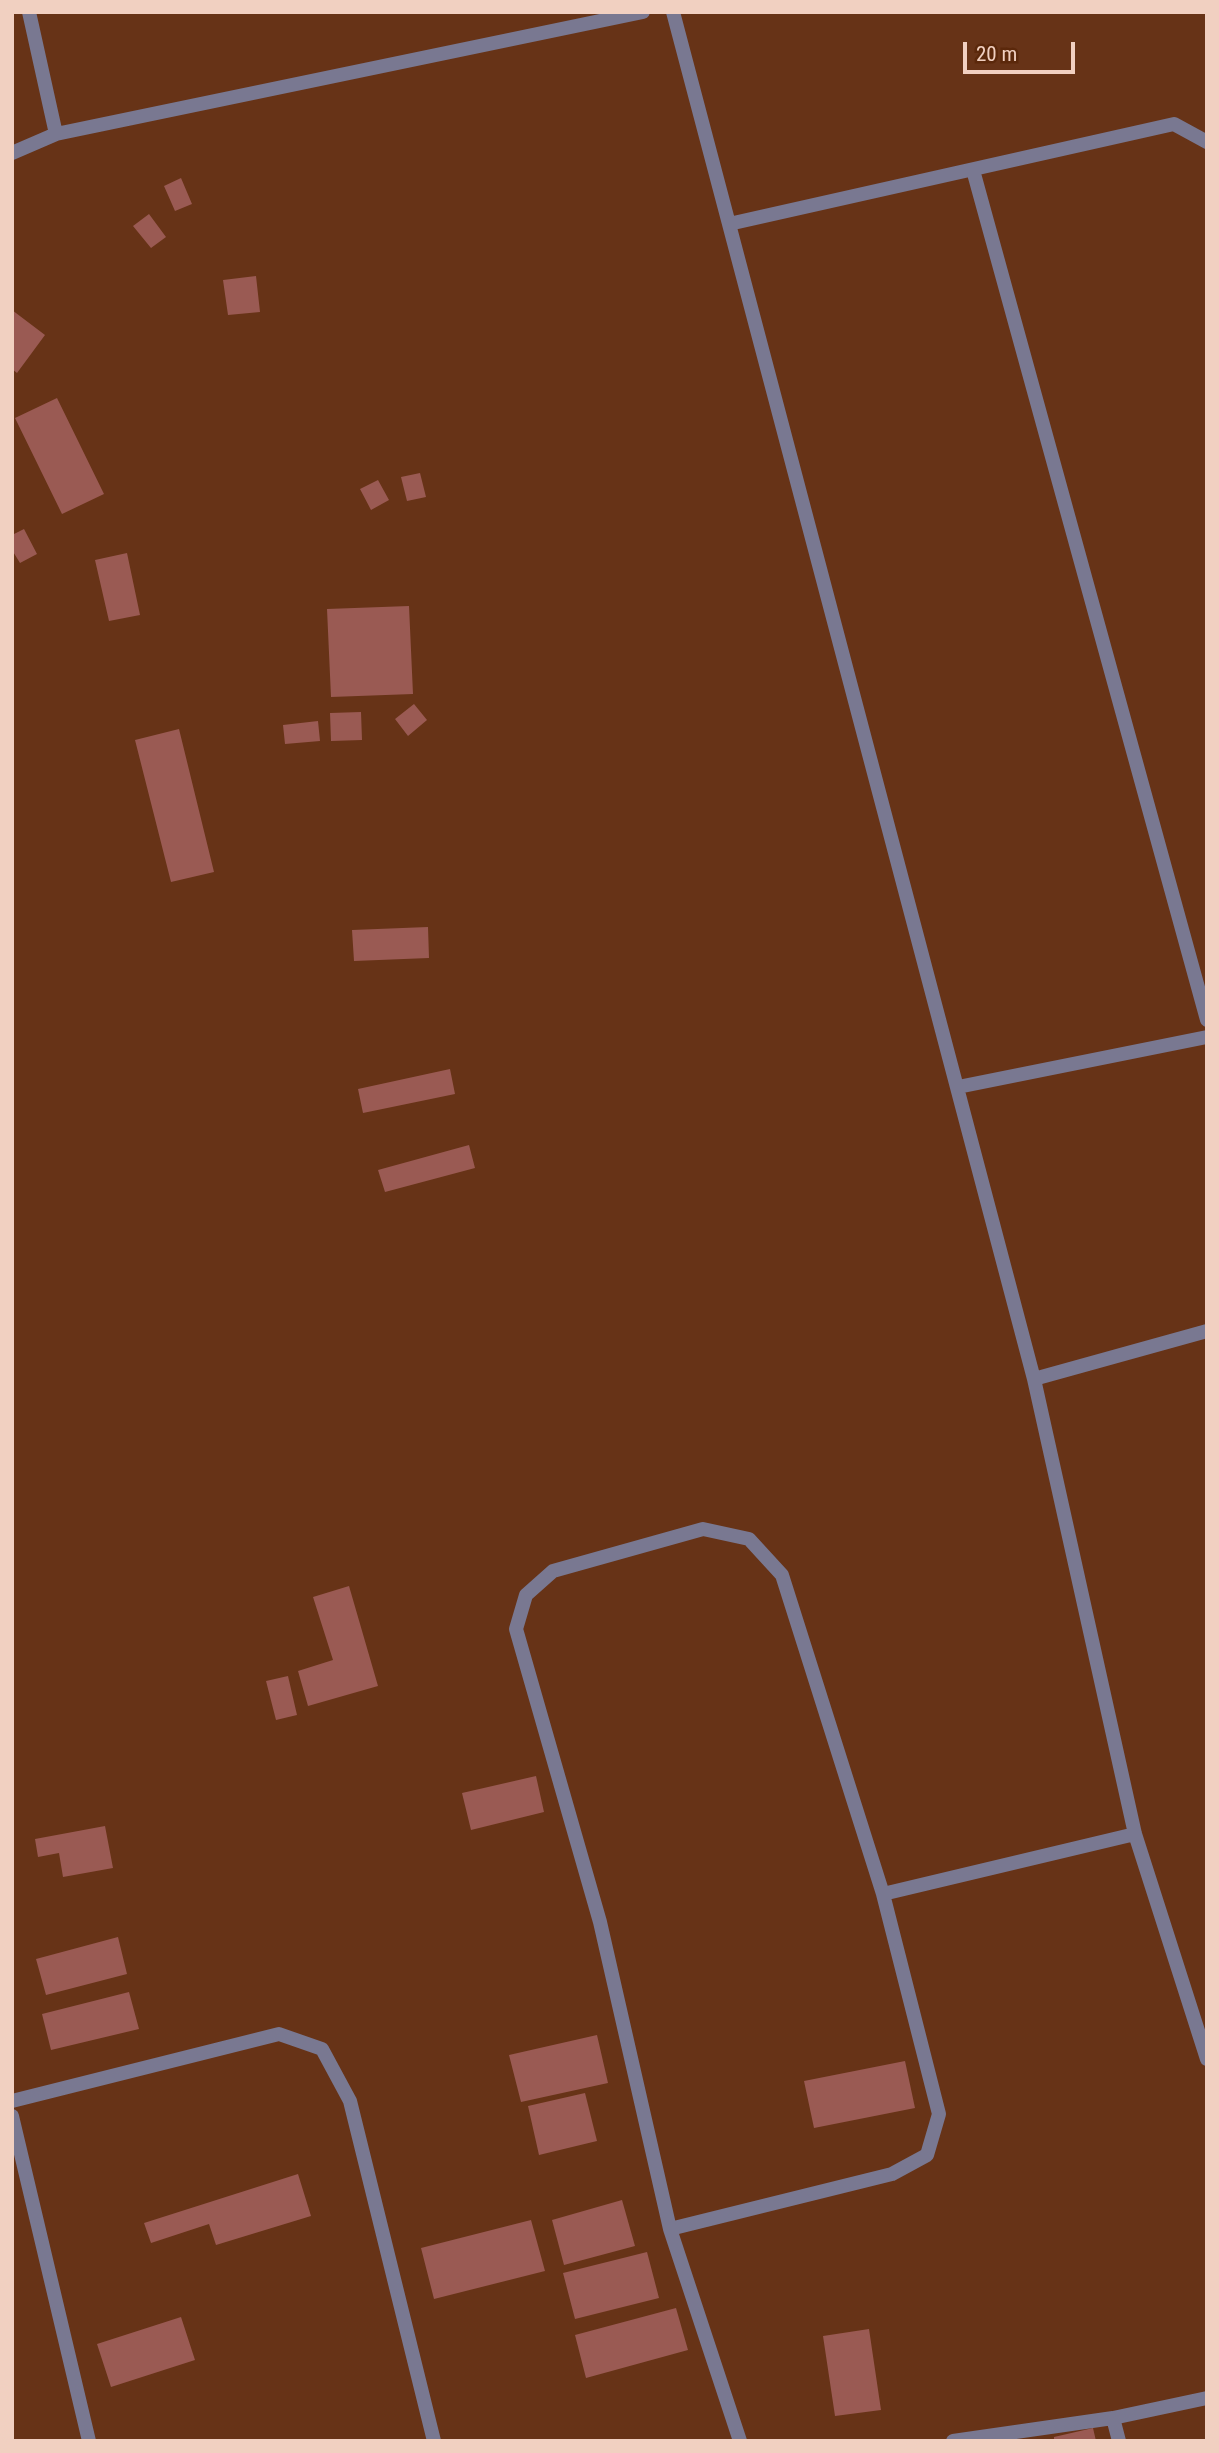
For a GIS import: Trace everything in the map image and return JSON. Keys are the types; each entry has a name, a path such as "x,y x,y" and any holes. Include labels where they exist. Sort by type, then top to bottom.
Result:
{"street":[{"path":"29,12 56,134"},
{"path":"12,153 56,134 643,12"},
{"path":"673,12 1034,1379 1135,1834 1207,2059"},
{"path":"729,224 1174,124 1207,142"},
{"path":"973,170 1207,1020"},
{"path":"958,1087 1207,1037"},
{"path":"1034,1379 1207,1331"},
{"path":"670,2229 892,2174 926,2155 939,2114 883,1894 782,1576 749,1539 703,1529 553,1571 526,1595 516,1629 600,1922 670,2229 740,2441"},
{"path":"883,1894 1135,1834"},
{"path":"12,2101 279,2034 321,2049 350,2101 434,2441"},
{"path":"12,2116 89,2441"},
{"path":"953,2441 1113,2418 1207,2398"},
{"path":"1113,2418 1119,2441"}],"building":[{"path":"181,178 192,204 175,211 164,186"},
{"path":"149,214 166,237 151,248 133,226"},
{"path":"256,276 260,312 228,315 223,280"},
{"path":"12,310 45,335 17,373 12,369"},
{"path":"57,398 104,494 62,514 15,418"},
{"path":"420,473 426,497 407,501 401,477"},
{"path":"378,480 389,500 371,510 360,489"},
{"path":"24,529 37,554 20,563 12,550 12,535"},
{"path":"127,553 140,615 109,621 95,560"},
{"path":"409,606 413,694 331,697 327,609"},
{"path":"414,704 427,720 408,736 395,719"},
{"path":"361,712 362,740 331,741 330,713"},
{"path":"318,721 320,741 285,744 283,725"},
{"path":"179,729 214,872 171,882 135,740"},
{"path":"428,927 429,958 354,961 352,930"},
{"path":"450,1069 455,1094 363,1113 358,1089"},
{"path":"469,1145 475,1168 385,1192 378,1170"},
{"path":"349,1586 378,1686 308,1706 298,1671 333,1660 313,1597"},
{"path":"288,1676 297,1715 276,1720 266,1681"},
{"path":"536,1776 544,1812 471,1830 462,1793"},
{"path":"105,1826 113,1868 63,1877 59,1853 38,1857 35,1839"},
{"path":"118,1937 127,1974 46,1995 36,1959"},
{"path":"129,1992 139,2029 51,2050 42,2014"},
{"path":"597,2035 608,2083 521,2102 509,2055"},
{"path":"905,2061 915,2108 814,2128 804,2081"},
{"path":"585,2093 597,2141 539,2155 528,2106"},
{"path":"298,2174 311,2216 216,2245 209,2224 151,2243 144,2223"},
{"path":"622,2200 635,2246 564,2265 552,2220"},
{"path":"531,2220 545,2271 434,2299 421,2248"},
{"path":"647,2252 659,2298 575,2319 563,2273"},
{"path":"676,2308 688,2350 586,2378 575,2335"},
{"path":"181,2317 195,2360 111,2387 97,2344"},
{"path":"869,2329 881,2410 835,2416 823,2336"},
{"path":"1093,2428 1096,2441 1054,2441 1054,2437"}]}
